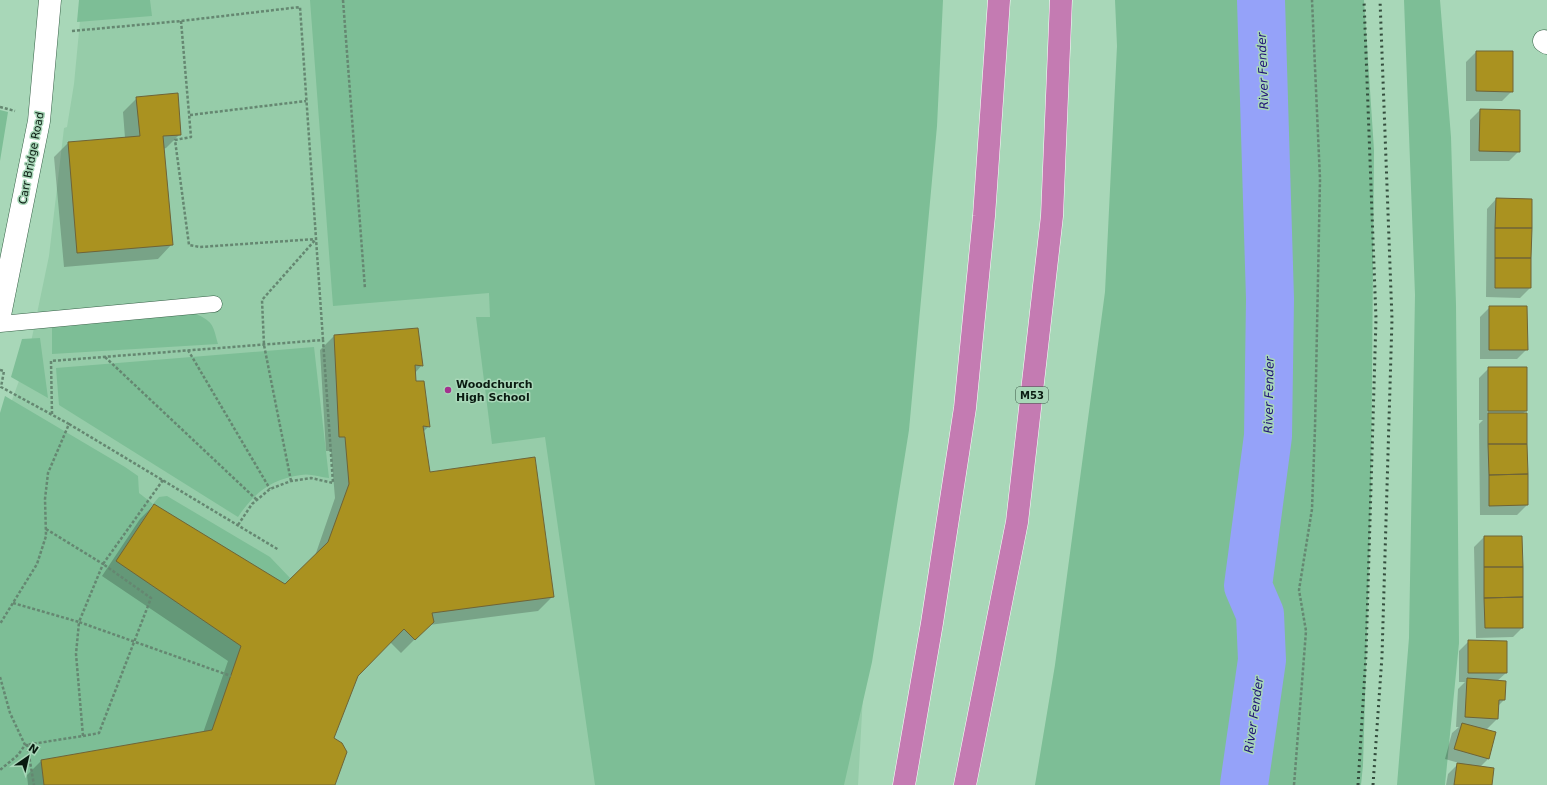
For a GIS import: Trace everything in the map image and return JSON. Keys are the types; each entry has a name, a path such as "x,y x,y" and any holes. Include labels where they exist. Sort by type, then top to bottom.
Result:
{"highway":[{"path":"904,785 932,622 964,408 984,216 999,0"},
{"name":"M53","path":"965,785 1018,522 1052,216 1062,0"}],"street":[{"name":"Carr Bridge Road","path":"0,315 39,121 50,0"}],"lane":[{"path":"0,324 214,304"}],"path":[{"path":"343,0 365,288"},
{"path":"1294,785 1306,631 1299,590 1312,509 1315,428 1320,179 1312,0"},
{"path":"47,33 181,21 300,8 333,483 311,478 291,481 270,489 252,504 238,525"},
{"path":"181,21 191,137 175,140 189,245 200,247 316,239"},
{"path":"190,115 306,101"},
{"path":"291,481 264,344 262,300 316,239"},
{"path":"52,414 50,361 323,340"},
{"path":"188,350 270,489"},
{"path":"104,357 257,500"},
{"path":"0,370 4,371 1,387 70,424 279,550"},
{"path":"0,624 37,564 46,536 45,500 48,473 70,424"},
{"path":"83,736 76,654 79,622 103,564 163,480"},
{"path":"0,770 18,756 26,744 98,733 151,598 103,564 45,529"},
{"path":"13,603 79,622 231,676"},
{"path":"0,677 10,713 26,744 34,785"}],"shaded area":[{"path":"79,0 150,0 152,16 77,22"},
{"name":"Woodchurch High School","path":"82,0 902,0 858,785 0,785 0,433 31,348 49,256 64,128 67,127 74,84"},
{"path":"310,0 943,0 937,126 909,430 872,662 844,785 595,785 545,437 492,444 476,317 490,317 489,293 333,306"},
{"path":"1115,0 1364,0 1374,150 1371,493 1363,765 1361,785 1035,785 1055,665 1105,292 1117,46"},
{"path":"1404,0 1440,0 1451,137 1456,305 1459,643 1445,785 1397,785 1409,638 1415,295"},
{"path":"0,110 8,112 0,161"},
{"path":"196,314 210,322 218,344 52,354 52,328"},
{"path":"40,338 48,398 11,377 22,339"},
{"path":"314,347 329,478 304,475 281,480 264,488 257,494 238,517 59,405 56,368"},
{"path":"5,396 138,476 139,493 153,504 116,561 241,646 212,730 41,760 44,785 0,785 0,413"},
{"path":"167,496 270,557 290,578 285,584 153,504 159,497"}],"building":[{"path":"1476,51 1513,51 1513,92 1476,91"},
{"path":"178,93 181,135 163,136 173,245 77,253 68,142 140,136 136,97"},
{"path":"1480,109 1520,110 1520,152 1479,151"},
{"path":"1496,198 1532,199 1532,228 1495,228"},
{"path":"1495,228 1532,228 1531,258 1495,258"},
{"path":"1495,258 1531,258 1531,288 1495,288"},
{"path":"1489,306 1527,306 1528,350 1489,350"},
{"path":"418,328 423,366 415,365 416,381 424,381 430,427 423,426 430,472 535,457 554,597 432,613 434,622 415,640 404,629 358,676 334,738 342,743 347,752 335,785 44,785 41,760 212,730 241,646 116,561 154,504 285,584 328,542 349,484 345,437 339,437 334,335"},
{"path":"1488,367 1527,367 1527,411 1488,411"},
{"path":"1488,413 1527,413 1527,444 1488,444"},
{"path":"1488,444 1527,444 1528,474 1489,475"},
{"path":"1528,474 1528,505 1489,506 1489,475"},
{"path":"1484,536 1522,536 1523,567 1484,567"},
{"path":"1484,567 1523,567 1523,597 1484,598"},
{"path":"1523,597 1523,628 1485,628 1484,598"},
{"path":"1468,640 1507,641 1507,673 1468,673"},
{"path":"1467,678 1506,681 1505,700 1499,700 1498,719 1465,717"},
{"path":"1462,723 1496,732 1489,759 1454,749"},
{"path":"1457,763 1494,768 1492,785 1454,785"}],"waterway":[{"name":"River Fender","path":"1244,785 1262,660 1260,614 1248,586 1268,436 1270,299 1261,0"}],"railway":[{"path":"1358,785 1366,655 1376,319 1364,0"},
{"path":"1373,785 1382,656 1392,319 1380,0"}],"place":[{"name":"Woodchurch High School","path":"448,390"}]}
